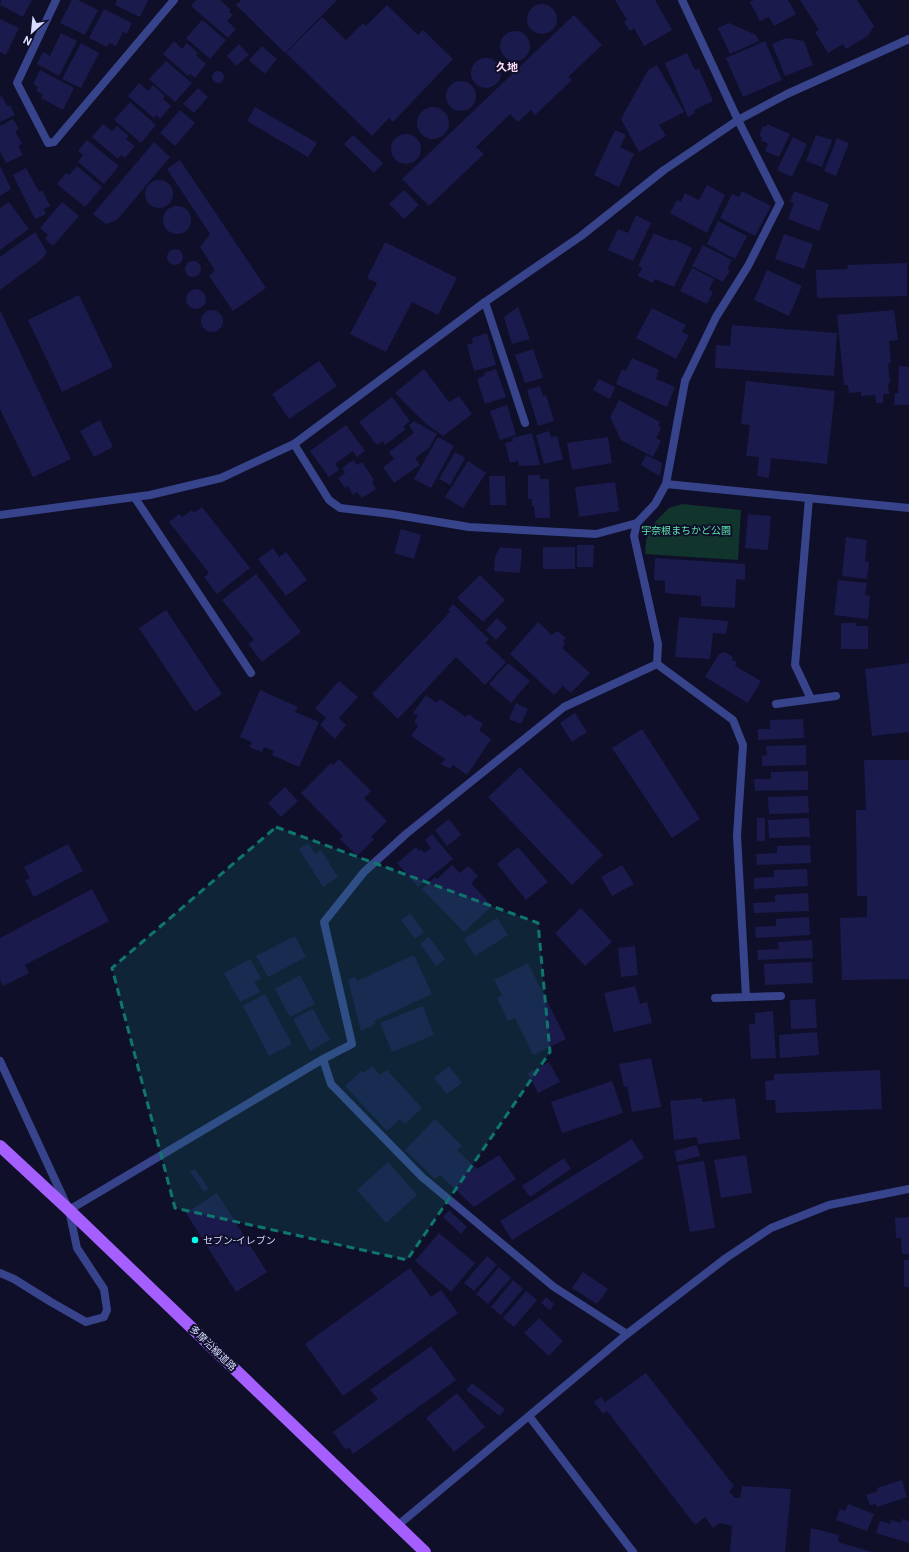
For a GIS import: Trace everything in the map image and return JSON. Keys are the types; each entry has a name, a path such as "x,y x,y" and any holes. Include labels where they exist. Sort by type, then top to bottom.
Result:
{"main road":[{"name":"多摩沿線道路","path":"0,1146 69,1210 425,1552"}],"street":[{"path":"56,0 17,82 48,142 54,142 174,0"},
{"path":"657,664 658,644 634,536 637,523 655,504 666,484 685,381 716,317 748,266 780,203 738,120 682,0"},
{"path":"0,515 135,498 221,478 294,444 485,302 581,236 664,170 738,120 787,94 909,38"},
{"path":"485,302 525,423"},
{"path":"294,444 329,500 340,508 391,514 469,527 588,534 596,534 637,523"},
{"path":"666,484 909,508"},
{"path":"135,498 251,673"},
{"path":"809,498 795,664 810,699"},
{"path":"657,664 733,720 743,745 737,836 746,996"},
{"path":"69,1210 322,1059 352,1044 324,922 364,872 406,834 564,707 657,664"},
{"path":"776,704 836,696"},
{"path":"715,998 780,996"},
{"path":"322,1059 331,1084 422,1177 554,1286 627,1334"},
{"path":"0,1061 69,1210 77,1248 104,1289 107,1310 104,1317 86,1322 0,1272"},
{"path":"397,1526 627,1334 720,1262 771,1228 829,1205 909,1190"},
{"path":"529,1416 633,1552"}],"highlighted area":[{"path":"276,827 538,923 550,1052 407,1260 175,1208 112,968"}],"green space":[{"name":"宇奈根まちかど公園","path":"682,504 741,510 738,560 645,554 646,541 649,532 656,521 669,508"}],"building":[{"path":"1,0 32,0 23,17 0,5"},
{"path":"72,0 78,0 98,10 85,35 60,23"},
{"path":"117,0 148,0 140,17 115,5"},
{"path":"196,0 220,0 231,10 229,12 233,15 227,21 236,29 228,38 191,6"},
{"path":"241,0 337,0 285,53 236,5"},
{"path":"615,0 655,0 672,30 644,46 634,28 630,31 624,22 627,20"},
{"path":"753,0 788,0 796,14 774,26 769,17 760,21 750,2"},
{"path":"800,0 857,0 874,26 868,36 846,49 843,44 828,53 815,32 819,30"},
{"path":"542,4 553,8 557,19 553,30 542,34 531,30 527,19 531,8"},
{"path":"387,5 418,35 423,30 453,59 393,122 389,118 372,136 286,53 322,17 346,40 363,23 366,26"},
{"path":"104,9 132,23 127,34 123,32 116,46 109,43 107,47 89,38"},
{"path":"574,15 602,45 568,77 572,80 535,115 531,110 518,122 510,114 476,147 484,154 429,206 402,179"},
{"path":"0,19 19,28 6,55 0,52"},
{"path":"202,20 226,40 210,59 186,38"},
{"path":"729,23 756,35 759,41 730,54 718,28"},
{"path":"515,31 521,32 529,40 529,52 521,60 515,61 509,60 501,52 500,46 501,40 509,32"},
{"path":"61,33 77,41 59,76 37,64 43,52 50,56"},
{"path":"786,38 804,41 813,65 785,76 772,44"},
{"path":"174,41 182,49 187,43 198,53 196,55 206,64 195,78 190,74 188,76 163,54"},
{"path":"765,41 782,80 743,97 726,58"},
{"path":"81,43 99,53 81,88 62,79"},
{"path":"239,44 249,55 236,66 227,56"},
{"path":"262,46 277,59 265,74 249,60"},
{"path":"687,53 695,70 699,69 713,101 694,110 695,113 688,117 665,63"},
{"path":"486,58 497,62 501,73 497,84 486,88 475,84 471,73 475,62"},
{"path":"166,61 192,83 175,102 149,79"},
{"path":"657,65 684,112 659,125 666,136 639,152 621,119 648,70"},
{"path":"40,70 74,88 63,110 41,98 42,94 36,91 38,87 33,84"},
{"path":"216,71 220,71 224,77 220,83 216,83 212,79 212,75"},
{"path":"461,81 467,82 475,90 475,102 467,110 461,111 455,110 447,102 446,96 447,90 455,82"},
{"path":"139,83 148,91 153,85 165,96 163,99 171,106 160,119 156,115 154,118 128,96"},
{"path":"198,88 208,97 194,113 183,104"},
{"path":"2,96 7,106 10,105 15,115 0,122 0,97"},
{"path":"130,102 156,125 141,143 114,120"},
{"path":"255,107 317,143 308,157 247,121"},
{"path":"433,107 444,112 449,123 444,134 433,139 422,134 417,123 422,112"},
{"path":"180,110 195,123 175,146 160,133"},
{"path":"13,119 19,129 15,131 22,144 18,146 23,155 6,163 0,151 0,126"},
{"path":"103,124 112,131 117,126 129,136 126,139 135,146 125,158 121,155 118,159 92,137"},
{"path":"767,124 790,134 779,157 765,151 768,144 761,140 762,137 759,136 763,126 766,127"},
{"path":"615,130 626,135 620,147 634,154 619,187 594,175"},
{"path":"406,134 417,138 421,149 417,160 406,164 395,160 391,149 395,138"},
{"path":"353,135 383,163 374,173 344,144"},
{"path":"816,135 832,140 822,167 806,161"},
{"path":"793,137 807,144 792,177 777,170"},
{"path":"837,138 849,143 836,176 824,171"},
{"path":"87,140 119,166 104,184 78,162 83,155 78,151"},
{"path":"154,142 170,157 117,220 106,224 93,214"},
{"path":"180,160 266,288 233,311 209,276 215,270 200,247 210,234 167,169"},
{"path":"0,166 11,189 0,196"},
{"path":"77,166 102,187 85,207 57,184 66,173 69,175"},
{"path":"26,168 39,192 42,190 50,206 44,209 46,214 35,219 13,175"},
{"path":"159,180 169,184 173,194 169,204 159,208 149,204 145,194 149,184"},
{"path":"707,185 725,195 707,233 670,213 677,200 681,202 685,193 699,200"},
{"path":"404,190 419,205 404,219 389,204"},
{"path":"742,191 771,206 755,236 720,218 732,194 739,197"},
{"path":"794,191 829,204 819,231 788,219 794,203 790,202"},
{"path":"9,202 29,229 0,250 0,208"},
{"path":"62,202 79,216 53,246 45,239 48,235 40,228"},
{"path":"177,206 187,210 191,220 187,230 177,234 167,230 163,220 167,210"},
{"path":"636,215 651,223 633,261 608,250 618,229 628,233"},
{"path":"718,221 747,236 735,259 707,244"},
{"path":"35,232 47,252 42,259 0,290 0,257"},
{"path":"654,233 672,241 673,239 692,248 674,287 655,279 653,283 638,276 642,268 638,266"},
{"path":"784,234 813,244 804,269 775,259"},
{"path":"385,242 457,278 438,315 412,302 386,352 350,334 377,283 367,278"},
{"path":"703,245 732,260 727,269 730,270 723,282 692,266"},
{"path":"172,249 178,249 183,254 181,263 178,265 172,265 167,260 167,254"},
{"path":"190,261 196,261 201,266 199,275 196,277 190,277 185,272 185,266"},
{"path":"907,263 907,296 817,298 816,270 848,269 847,265"},
{"path":"692,268 714,279 709,290 713,292 707,304 680,291"},
{"path":"767,270 802,286 789,316 754,300"},
{"path":"192,289 200,289 206,295 206,303 200,309 192,309 186,303 186,295"},
{"path":"79,295 113,367 62,392 28,320"},
{"path":"518,307 530,339 512,344 504,317"},
{"path":"652,308 686,325 682,332 689,335 676,359 636,338"},
{"path":"0,310 71,459 33,477 0,409"},
{"path":"212,310 220,313 223,321 220,329 212,332 204,329 201,321 204,313"},
{"path":"894,310 898,340 889,341 891,363 888,363 890,383 888,383 889,394 883,394 883,403 876,403 875,395 861,396 861,392 849,393 848,385 844,385 837,315"},
{"path":"732,325 837,333 834,376 715,368 716,345 730,346"},
{"path":"487,333 496,365 474,371 467,345 473,343 472,338"},
{"path":"533,349 543,378 525,383 515,355"},
{"path":"632,358 659,370 656,379 675,387 667,407 616,384 622,369 626,371"},
{"path":"319,361 337,386 289,419 272,394"},
{"path":"899,366 909,367 909,405 894,405 895,393 898,393"},
{"path":"424,369 449,402 459,396 472,414 443,436 426,424 395,393"},
{"path":"496,369 506,397 485,404 477,379 485,375 484,373"},
{"path":"599,379 615,387 610,399 593,390"},
{"path":"746,381 835,391 827,464 771,458 769,478 757,476 759,457 746,456 750,425 741,424"},
{"path":"540,386 543,396 546,395 554,421 538,426 527,390"},
{"path":"392,397 410,421 403,427 406,429 385,445 383,441 377,445 359,422"},
{"path":"619,400 660,422 658,425 661,428 656,438 661,441 653,457 621,440 610,417"},
{"path":"507,405 516,435 500,440 490,411"},
{"path":"100,420 113,447 94,457 80,431"},
{"path":"414,421 437,434 429,448 415,458 420,465 394,483 383,467 394,459 389,452 414,433 409,425"},
{"path":"346,425 365,451 357,457 353,451 335,464 339,470 329,477 310,451"},
{"path":"549,431 551,437 557,436 563,459 544,464 536,435"},
{"path":"532,433 540,465 519,466 518,461 510,463 505,443 513,441 512,438"},
{"path":"438,437 454,446 431,488 414,479"},
{"path":"608,437 612,463 572,470 567,443"},
{"path":"455,452 465,458 450,485 439,479"},
{"path":"646,455 662,463 660,476 641,465"},
{"path":"353,460 357,465 362,462 374,480 372,482 376,489 362,498 357,492 353,495 348,486 345,488 338,478 345,473 342,468"},
{"path":"468,461 486,473 463,508 445,497"},
{"path":"528,475 540,475 540,479 549,479 550,518 535,518 532,499 528,499"},
{"path":"489,476 505,476 506,505 490,505"},
{"path":"615,482 619,511 579,517 575,487"},
{"path":"202,507 250,568 217,594 204,577 209,573 169,522 179,514 182,517 192,510 194,513"},
{"path":"748,514 771,516 768,550 745,548"},
{"path":"401,529 421,535 414,559 394,553"},
{"path":"846,537 867,540 865,561 869,562 867,579 842,576"},
{"path":"577,545 594,545 593,567 577,567"},
{"path":"500,547 522,549 520,573 494,571 495,557"},
{"path":"543,547 575,547 575,569 543,569"},
{"path":"273,548 279,557 286,552 307,580 286,596 258,559"},
{"path":"655,558 745,564 745,580 736,579 735,608 701,606 701,596 665,593 665,581 654,580"},
{"path":"256,574 301,632 262,662 248,644 254,640 222,600"},
{"path":"480,575 505,600 483,622 457,598"},
{"path":"838,580 867,583 865,595 870,596 868,619 834,615"},
{"path":"453,604 489,639 486,643 506,662 485,685 456,657 398,719 372,694 450,612 448,610"},
{"path":"166,610 222,694 195,712 139,628"},
{"path":"679,617 728,621 726,634 713,633 710,659 675,657"},
{"path":"497,618 507,628 496,640 486,630"},
{"path":"538,622 552,635 557,631 566,638 563,641 565,644 562,648 590,673 571,693 563,686 554,695 510,654"},
{"path":"841,623 856,623 856,626 868,626 868,649 841,649"},
{"path":"725,652 733,657 732,660 737,662 735,666 761,681 748,703 705,677 719,654"},
{"path":"508,663 530,681 511,703 489,684"},
{"path":"909,663 909,732 872,736 865,669"},
{"path":"339,681 358,697 339,718 346,725 335,739 320,725 326,718 315,708"},
{"path":"260,690 298,707 295,712 319,722 299,767 272,755 274,751 264,747 262,752 249,747 252,742 240,737"},
{"path":"426,695 437,703 440,699 466,717 468,714 483,724 479,730 491,739 467,775 453,765 450,769 441,764 445,759 411,736 418,726 414,722 418,716 413,713"},
{"path":"516,703 528,709 521,724 509,719"},
{"path":"575,713 587,732 572,742 560,723"},
{"path":"803,719 804,738 758,740 758,729 770,729 770,720"},
{"path":"642,729 700,819 672,838 612,748"},
{"path":"806,745 806,765 762,766 762,756 767,755 766,746"},
{"path":"339,759 371,791 364,798 387,821 371,837 374,839 357,856 340,839 343,836 301,793 331,763 333,765"},
{"path":"864,760 909,760 909,979 842,980 840,918 867,917 867,896 857,896 856,810 866,810"},
{"path":"520,767 603,855 572,885 488,797"},
{"path":"808,771 808,790 755,791 754,779 771,779 771,772"},
{"path":"285,787 298,801 281,817 268,803"},
{"path":"808,796 809,813 769,814 768,797"},
{"path":"757,818 765,818 765,841 757,841"},
{"path":"809,818 810,837 769,838 768,820"},
{"path":"449,819 461,835 447,846 435,830"},
{"path":"432,834 453,859 418,887 397,863 416,847 419,851 421,849 424,853 431,848 425,840"},
{"path":"308,843 315,854 321,850 338,877 323,887 299,849"},
{"path":"68,844 83,871 34,897 25,880 30,878 24,867"},
{"path":"810,845 811,863 757,865 756,854 777,853 777,846"},
{"path":"518,847 548,882 526,900 497,864"},
{"path":"452,865 460,873 468,866 478,876 471,883 492,906 464,932 422,889 435,877 437,879"},
{"path":"622,865 634,884 612,896 601,877"},
{"path":"807,869 808,886 754,889 754,878 774,877 774,870"},
{"path":"92,889 109,921 25,965 29,973 3,986 0,980 0,938"},
{"path":"808,893 809,911 754,913 753,903 775,902 775,895"},
{"path":"581,908 612,942 585,966 555,933"},
{"path":"410,913 424,932 415,939 401,920"},
{"path":"809,917 810,935 756,938 755,927 776,926 776,919"},
{"path":"497,918 508,935 475,956 464,939"},
{"path":"295,936 306,957 268,977 256,956"},
{"path":"429,937 445,959 436,966 420,944"},
{"path":"812,940 813,958 758,960 757,950 779,949 778,942"},
{"path":"635,946 638,975 621,977 618,948"},
{"path":"414,955 432,994 374,1021 376,1024 361,1031 348,980 355,977 357,981"},
{"path":"250,959 261,978 254,982 260,992 240,1002 224,973"},
{"path":"812,962 813,983 765,985 764,964"},
{"path":"528,963 566,1039 533,1055 515,1018 508,1021 497,998 502,995 494,980"},
{"path":"300,975 315,1004 290,1017 275,989"},
{"path":"635,986 640,1004 647,1002 652,1023 614,1032 604,993"},
{"path":"265,994 292,1044 269,1056 243,1006"},
{"path":"815,999 817,1028 791,1029 790,1000"},
{"path":"423,1006 434,1035 392,1052 380,1023"},
{"path":"313,1009 330,1040 310,1051 293,1019"},
{"path":"773,1011 776,1058 751,1059 749,1024 755,1024 755,1013"},
{"path":"817,1032 819,1055 780,1058 779,1035"},
{"path":"651,1058 661,1107 632,1112 627,1086 624,1087 619,1064"},
{"path":"549,1062 560,1082 538,1093 528,1073"},
{"path":"372,1066 380,1075 387,1070 422,1108 405,1124 400,1119 387,1131 345,1086 361,1071 364,1073"},
{"path":"449,1066 462,1083 447,1094 434,1078"},
{"path":"880,1070 882,1109 776,1113 775,1100 766,1100 765,1081 774,1080 774,1074"},
{"path":"612,1081 623,1113 562,1133 551,1102"},
{"path":"702,1098 702,1102 735,1098 740,1139 698,1144 697,1137 674,1140 670,1101"},
{"path":"435,1119 462,1146 457,1150 477,1169 499,1155 516,1179 474,1207 440,1175 435,1179 405,1150"},
{"path":"632,1139 644,1158 512,1240 500,1221"},
{"path":"697,1145 700,1156 677,1162 674,1151"},
{"path":"746,1155 752,1193 721,1198 714,1160"},
{"path":"564,1158 571,1169 530,1197 522,1186"},
{"path":"704,1161 715,1228 690,1232 678,1165"},
{"path":"388,1162 417,1195 386,1223 357,1190"},
{"path":"195,1169 209,1189 204,1192 190,1172"},
{"path":"217,1193 267,1272 236,1292 186,1213"},
{"path":"449,1210 467,1227 461,1234 443,1217"},
{"path":"909,1217 909,1254 902,1254 901,1238 896,1238 895,1218"},
{"path":"439,1233 475,1263 451,1292 415,1261"},
{"path":"487,1256 497,1265 474,1291 464,1283"},
{"path":"904,1260 909,1260 909,1287 904,1287"},
{"path":"499,1267 511,1278 488,1304 476,1294"},
{"path":"410,1268 431,1297 441,1290 458,1313 343,1396 305,1344"},
{"path":"583,1272 608,1289 597,1304 572,1288"},
{"path":"513,1280 523,1289 501,1315 491,1307"},
{"path":"526,1291 537,1300 514,1327 503,1318"},
{"path":"546,1297 554,1304 550,1310 541,1303"},
{"path":"539,1318 563,1341 549,1356 524,1333"},
{"path":"431,1346 456,1380 353,1454 349,1447 346,1450 333,1432 378,1399 370,1390"},
{"path":"646,1373 734,1486 729,1491 735,1498 740,1498 742,1486 791,1489 785,1552 730,1552 732,1526 720,1523 713,1528 705,1517 695,1525 607,1411 603,1414 594,1402 601,1397 605,1402"},
{"path":"472,1383 505,1409 500,1416 466,1390"},
{"path":"457,1393 485,1427 454,1452 426,1418"},
{"path":"902,1480 907,1497 877,1507 876,1504 870,1505 866,1495 878,1491 877,1488"},
{"path":"848,1504 874,1514 867,1531 836,1520 840,1509 845,1511"},
{"path":"902,1519 909,1521 909,1543 876,1533 880,1521 890,1524 891,1520 901,1523"},
{"path":"811,1528 839,1535 838,1542 872,1552 809,1552"}],"place":[{"name":"セブン-イレブン","path":"195,1240"}],"district":[{"name":"久地","path":"507,67"}]}
